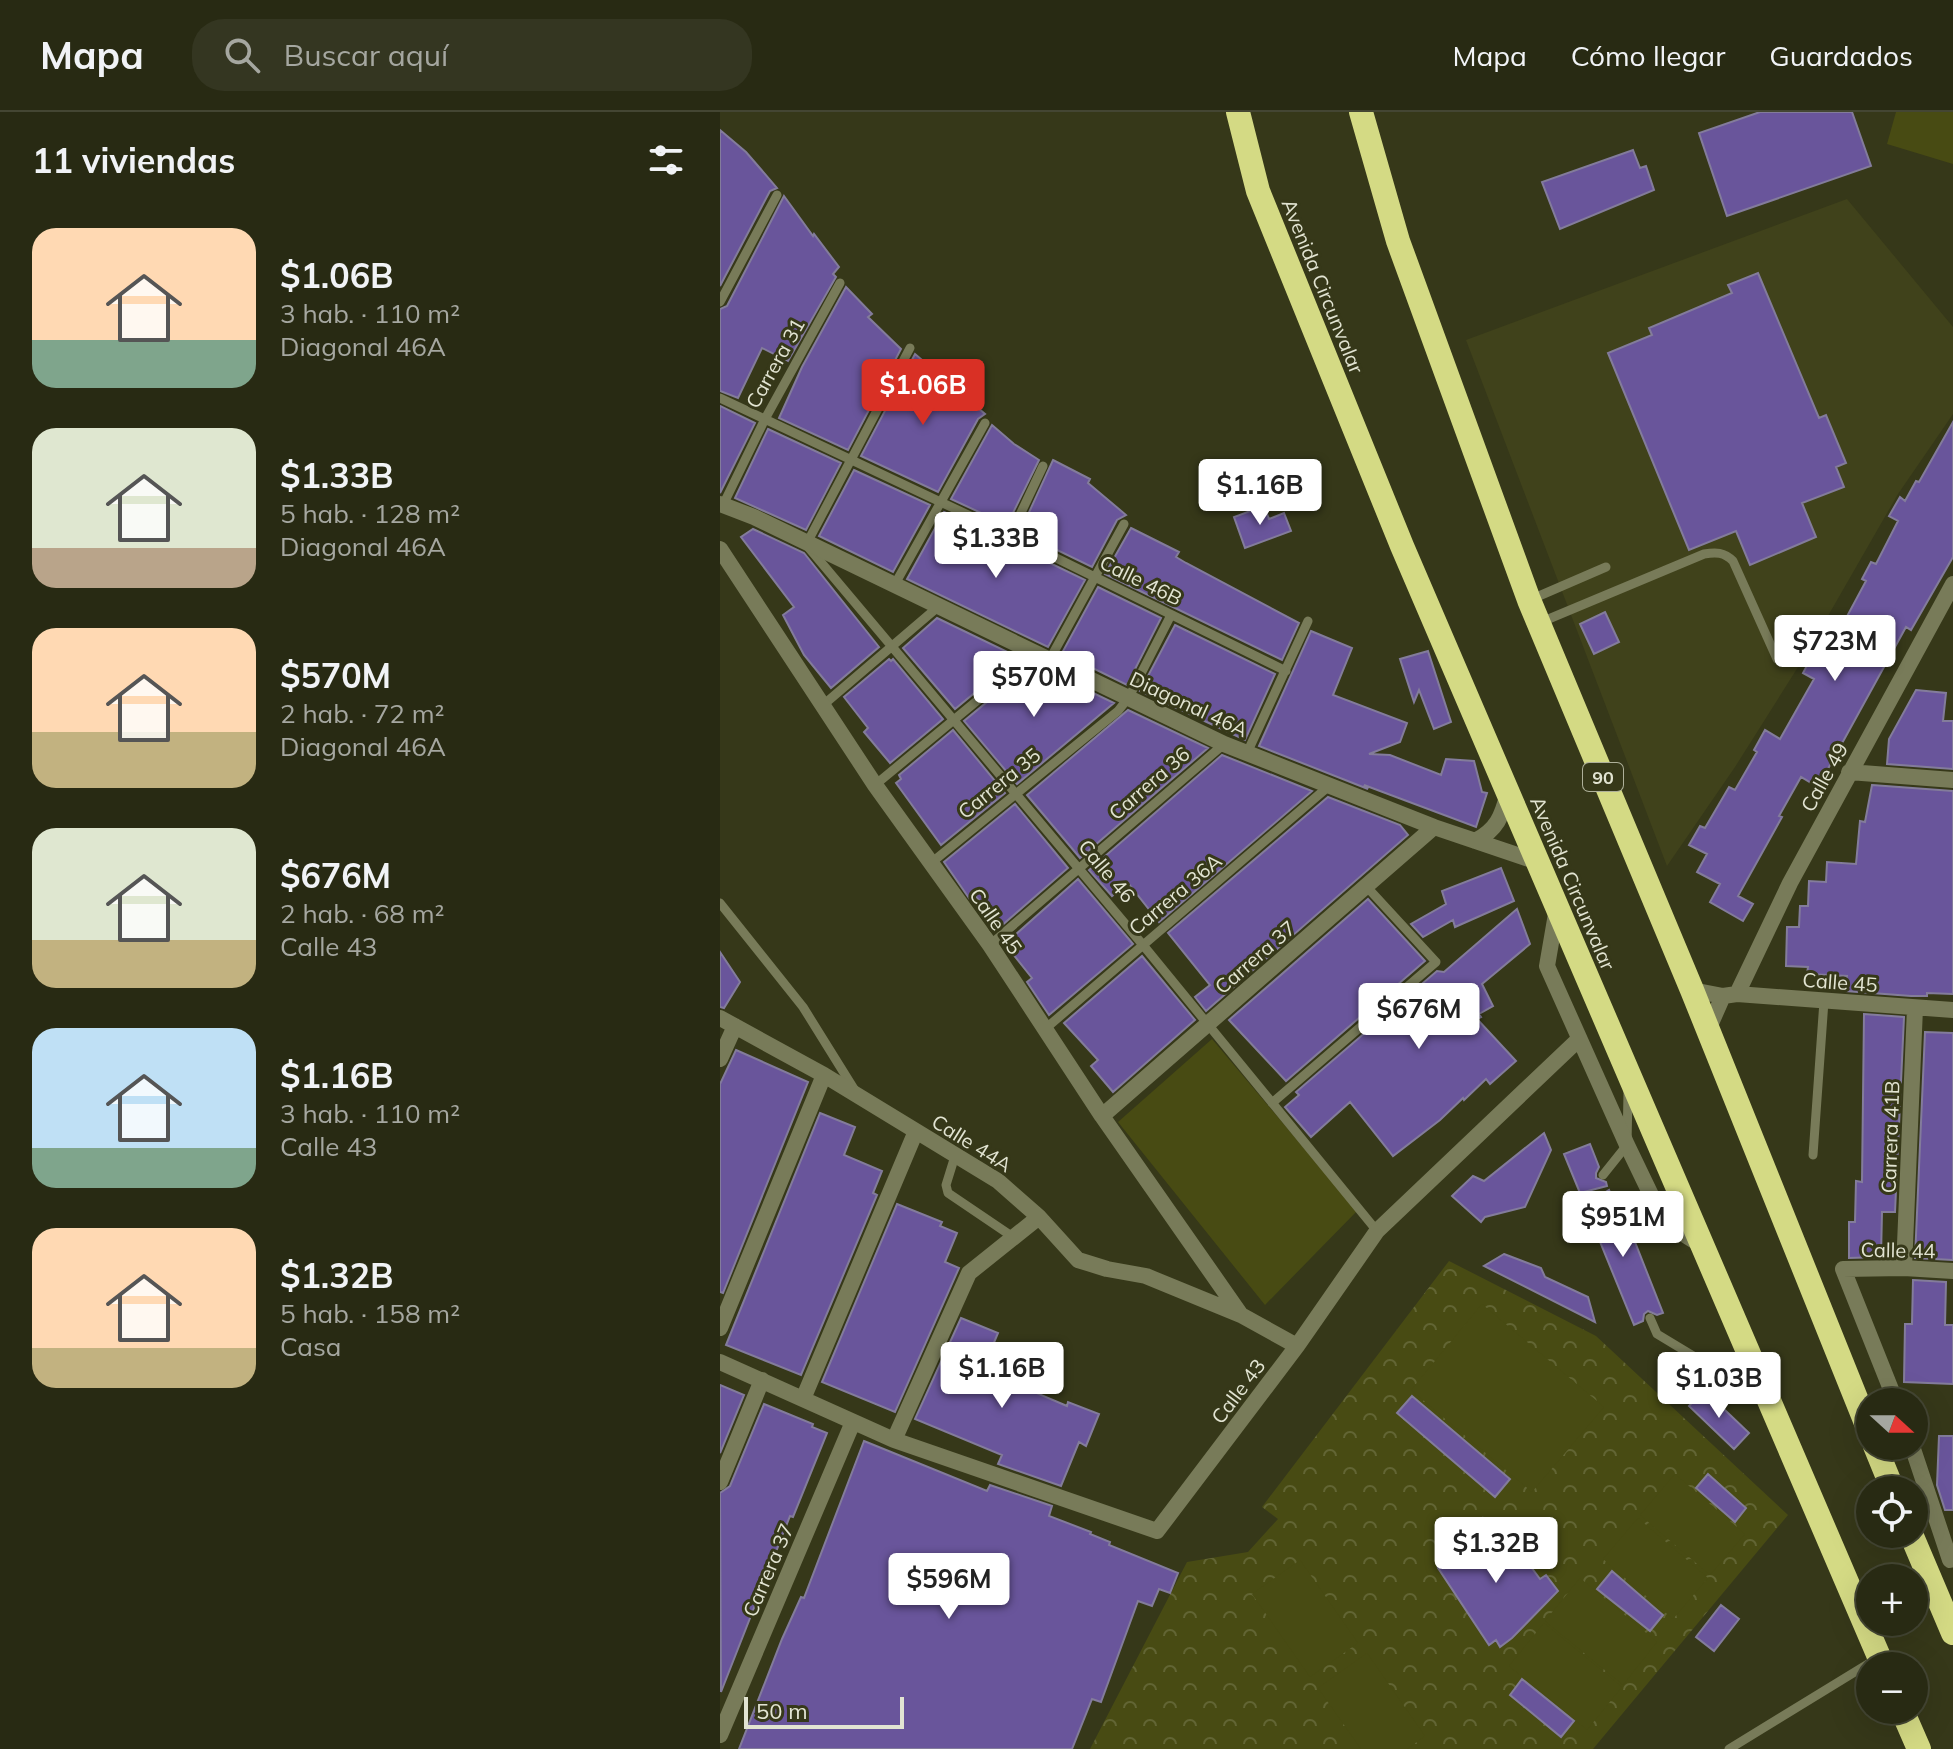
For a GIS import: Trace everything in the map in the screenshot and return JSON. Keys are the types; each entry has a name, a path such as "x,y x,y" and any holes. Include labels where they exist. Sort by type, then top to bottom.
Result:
{"highway":[{"name":"Avenida Circunvalar","path":"1238,112 1258,191 1402,546 1877,1652"},
{"name":"90","path":"1361,112 1398,241 1529,600 1692,990 1856,1398"},
{"path":"1916,1548 1953,1633"},
{"path":"1908,1724 1919,1749"}],"street":[{"name":"Diagonal 46A","path":"721,505 895,584 1224,744 1434,827 1538,862"},
{"name":"Calle 45","path":"720,549 875,785 990,945 1102,1116 1241,1315"},
{"name":"Calle 49","path":"1730,995 1953,584"},
{"path":"1849,772 1953,780"},
{"path":"1475,841 1485,836 1501,818 1508,793"},
{"name":"Carrera 37","path":"1102,1116 1434,827"},
{"path":"1557,908 1547,966 1664,1222 1703,1246"},
{"name":"Calle 45","path":"1692,990 1953,1010"},
{"path":"1708,1030 1730,995"},
{"name":"Carrera 41B","path":"1904,1268 1915,1008"},
{"path":"720,1059 727,1022"},
{"name":"Calle 44A","path":"727,1022 824,1075 998,1181 1039,1217 1078,1260 1146,1276 1241,1315 1297,1346"},
{"name":"Calle 43","path":"720,1362 894,1440 1157,1531 1297,1346 1377,1231 1579,1039"},
{"path":"720,1328 824,1075"},
{"path":"803,1399 916,1131"},
{"path":"894,1440 969,1273 1039,1217"},
{"name":"Calle 44","path":"1890,1388 1843,1269 1953,1271"},
{"path":"720,1482 762,1380"},
{"name":"Carrera 37","path":"720,1735 853,1422"},
{"path":"1917,1460 1951,1560 1920,1558"}],"lane":[{"path":"720,302 777,195"},
{"name":"Carrera 31","path":"721,505 840,283"},
{"path":"804,541 852,459 910,348"},
{"name":"Calle 46B","path":"720,398 940,501 1286,671"},
{"path":"895,584 985,423"},
{"path":"1010,536 1043,466"},
{"path":"875,785 954,721 1043,656 1096,578 1124,524"},
{"name":"Calle 46","path":"804,541 1080,869 1377,1231"},
{"path":"1539,623 1715,552 1726,554 1733,561 1777,659"},
{"path":"1529,600 1606,567"},
{"path":"822,706 939,606"},
{"name":"Carrera 35","path":"931,863 1101,727 1129,697 1171,615"},
{"path":"1247,753 1308,621"},
{"name":"Carrera 36","path":"990,945 1224,744"},
{"name":"Carrera 36A","path":"1045,1029 1329,786"},
{"path":"1272,1103 1436,962 1366,886"},
{"path":"720,903 803,1007 858,1096"},
{"path":"1813,1155 1824,1001"},
{"path":"1603,1175 1627,1145 1628,1073"},
{"path":"955,1156 946,1185 948,1193 1013,1237"},
{"path":"1615,1226 1620,1237"},
{"path":"1650,1318 1657,1334 1768,1401"},
{"path":"1729,1749 1856,1675"}],"shaded area":[{"path":"1847,199 1953,327 1953,414 1898,494 1805,656 1735,767 1667,866 1466,340"}],"green space":[{"path":"1896,112 1953,112 1953,164 1887,144"},
{"path":"1212,1039 1357,1211 1265,1305 1118,1122"},
{"path":"1449,1261 1596,1336 1788,1515 1593,1749 1090,1749 1187,1562 1248,1552 1278,1519 1262,1507"},
{"path":"1482,1304 1604,1407 1532,1492 1411,1390"},
{"path":"1675,1474 1745,1534 1710,1575 1640,1515"},
{"path":"1638,1518 1708,1578 1673,1619 1603,1559"},
{"path":"1300,1560 1358,1643 1310,1677 1252,1594"},
{"path":"1580,1578 1657,1642 1623,1685 1545,1621"},
{"path":"1544,1623 1622,1687 1587,1730 1509,1666"},
{"path":"1367,1653 1425,1736 1407,1749 1361,1749 1318,1688"}],"building":[{"path":"1760,112 1852,112 1871,166 1727,216 1699,133"},
{"path":"720,130 746,152 777,188 770,191 720,286"},
{"path":"1633,150 1640,168 1646,166 1654,190 1560,229 1542,182"},
{"path":"784,196 839,267 788,361 762,348 738,398 720,391 720,309 727,306"},
{"path":"1758,273 1819,418 1826,415 1846,463 1836,467 1844,487 1802,503 1816,537 1750,565 1736,531 1689,550 1608,353 1652,335 1649,328 1732,293 1728,285"},
{"path":"846,287 872,314 868,317 901,349 848,450 779,418 802,367"},
{"path":"915,354 985,414 978,419 938,492 861,456"},
{"path":"720,406 755,423 720,493"},
{"path":"1953,422 1953,557 1911,630 1906,627 1818,787 1801,777 1738,896 1753,904 1743,921 1710,902 1720,884 1697,872 1707,854 1689,845 1700,826 1705,828 1729,787 1735,790 1757,752 1754,750 1765,730 1780,739 1814,679 1803,673 1812,656 1838,618 1844,622 1866,581 1862,579 1871,562 1876,564 1898,521 1889,516 1900,497 1905,501 1916,481 1919,482"},
{"path":"992,425 1039,460 1007,525 951,499"},
{"path":"768,429 841,463 806,530 735,498"},
{"path":"1053,460 1090,479 1088,483 1126,515 1117,520 1092,567 1020,532"},
{"path":"854,470 930,505 893,572 819,536"},
{"path":"1264,506 1269,519 1284,513 1291,531 1245,548 1234,517"},
{"path":"944,512 1085,580 1048,647 907,579"},
{"path":"1131,528 1179,552 1176,557 1186,563 1299,623 1282,660 1105,574"},
{"path":"753,529 804,553 879,647 831,688 804,655 783,615 794,607 741,537"},
{"path":"1098,587 1161,618 1127,685 1062,653"},
{"path":"1605,612 1619,642 1594,654 1580,624"},
{"path":"937,618 1018,657 955,709 903,648"},
{"path":"1175,625 1275,674 1245,740 1140,691"},
{"path":"1311,631 1352,648 1333,695 1407,723 1400,742 1369,754 1390,755 1441,775 1446,759 1474,761 1482,792 1487,793 1476,827 1259,746"},
{"path":"1428,651 1451,722 1434,729 1419,690 1414,702 1400,659"},
{"path":"889,659 893,659 943,719 890,763 864,732 868,728 844,697"},
{"path":"1033,664 1114,703 1017,784 964,721"},
{"path":"1916,690 1946,693 1943,721 1953,721 1953,769 1887,764 1889,739"},
{"path":"1128,710 1208,748 1080,858 1027,795"},
{"path":"953,730 1005,793 941,845 896,783 901,779 899,775"},
{"path":"1222,755 1312,791 1159,922 1128,883 1112,896 1089,870"},
{"path":"1872,785 1953,791 1953,994 1911,996 1846,991 1847,976 1807,974 1808,967 1786,966 1787,927 1799,927 1800,906 1808,906 1809,881 1826,882 1827,862 1856,864 1860,821 1865,822"},
{"path":"1328,797 1400,825 1408,835 1206,1011 1195,997 1210,985 1168,933"},
{"path":"1015,804 1068,868 1000,927 974,894 969,898 944,862"},
{"path":"1501,868 1514,901 1455,927 1453,920 1423,937 1411,924 1446,904 1442,891"},
{"path":"1078,879 1133,944 1049,1015 1027,982 1032,978 1005,944"},
{"path":"1368,899 1425,961 1286,1081 1229,1020"},
{"path":"1517,909 1530,944 1482,984 1493,1006 1479,1014 1481,1017 1477,1019 1516,1061 1490,1084 1486,1079 1393,1156 1350,1102 1311,1137 1285,1107 1299,1095 1296,1092 1437,971 1444,972"},
{"path":"720,952 740,982 724,1008 720,1007"},
{"path":"1142,956 1195,1020 1113,1092 1091,1066 1098,1060 1064,1023"},
{"path":"1864,1014 1904,1017 1895,1212 1882,1212 1881,1257 1849,1258 1849,1222 1855,1222 1856,1181 1862,1182"},
{"path":"1925,1032 1953,1033 1953,1260 1915,1258"},
{"path":"736,1050 808,1082 723,1293 720,1292 720,1084"},
{"path":"820,1113 855,1127 844,1155 882,1171 873,1193 877,1195 801,1375 726,1345"},
{"path":"1544,1133 1551,1150 1525,1207 1485,1217 1481,1222 1452,1196 1473,1176 1484,1181"},
{"path":"1590,1144 1599,1167 1596,1178 1606,1182 1607,1186 1580,1193 1564,1154"},
{"path":"1609,1190 1627,1234 1631,1232 1663,1313 1657,1315 1648,1311 1643,1321 1634,1325 1585,1205","holes":["1615,1219 1621,1222 1627,1235 1622,1244 1615,1243 1608,1228 1609,1222"]},
{"path":"897,1204 942,1222 940,1226 957,1233 945,1262 959,1268 895,1412 822,1382"},
{"path":"1504,1254 1541,1268 1545,1277 1588,1297 1595,1322 1484,1266"},
{"path":"1913,1280 1946,1282 1945,1325 1953,1325 1953,1384 1904,1382 1905,1324 1912,1324"},
{"path":"961,1318 998,1333 990,1352 1007,1360 999,1377 1067,1406 1068,1402 1099,1414 1086,1446 1079,1442 1061,1486 998,1464 1002,1455 915,1419"},
{"path":"720,1385 744,1395 720,1453"},
{"path":"1704,1390 1749,1433 1734,1449 1689,1406"},
{"path":"1412,1396 1510,1479 1495,1497 1397,1413"},
{"path":"764,1404 827,1433 793,1517 790,1516 721,1692 720,1493 730,1486"},
{"path":"1939,1436 1953,1436 1953,1510 1945,1510 1937,1485"},
{"path":"864,1441 987,1491 990,1485 1052,1506 1049,1516 1178,1573 1170,1593 1159,1589 1152,1606 1138,1601 1101,1702 1092,1699 1072,1749 739,1749 782,1639 801,1597 804,1598"},
{"path":"1708,1474 1746,1508 1735,1522 1696,1488"},
{"path":"1483,1518 1514,1544 1540,1579 1546,1575 1558,1591 1500,1647 1496,1640 1489,1645 1438,1568 1476,1541 1469,1535"},
{"path":"1612,1571 1663,1615 1650,1631 1597,1589"},
{"path":"1721,1605 1739,1619 1714,1651 1696,1637"},
{"path":"1522,1679 1574,1721 1561,1737 1510,1695"}]}
